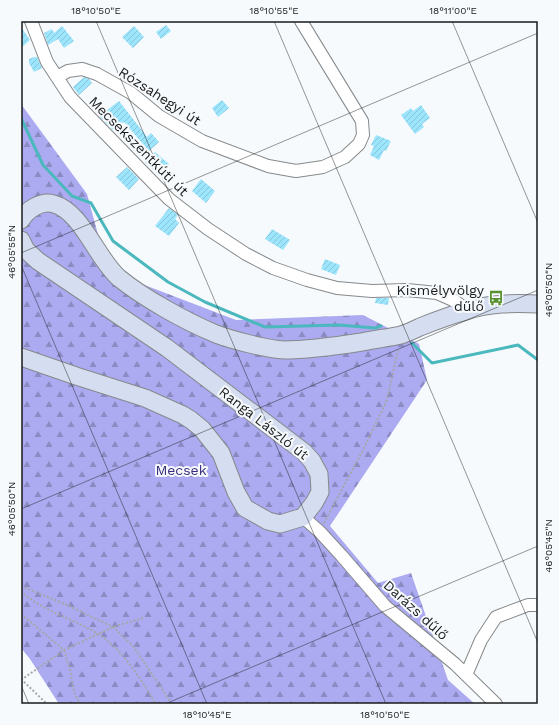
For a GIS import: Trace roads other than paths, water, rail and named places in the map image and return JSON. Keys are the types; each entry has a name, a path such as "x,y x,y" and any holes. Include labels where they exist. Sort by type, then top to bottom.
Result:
{"main road":[{"path":"22,215 40,204 53,203 78,221 108,266 119,277 150,299 216,334 282,350 327,348 402,335 422,326 467,310 486,306 538,304"},
{"name":"Ranga László út","path":"21,240 26,250 38,261 167,348 304,452 312,461 319,474 320,492 304,517"},
{"path":"21,357 145,398 183,415 202,429 222,453 236,492 245,508 268,521 280,524 304,517"}],"street":[{"name":"Mecsekszentkúti út","path":"31,21 47,62 70,97 169,199 208,229 246,254 273,268 307,280 337,288 372,291 407,290 437,293 453,300 467,310"},
{"name":"Rózsahegyi út","path":"57,77 68,71 82,69 97,74 131,93 159,116 202,140 268,166 296,171 323,167 345,157 359,144 363,135 362,121 301,21"},
{"name":"Darázs dűlő","path":"304,517 320,532 385,606 466,675 496,704"},
{"path":"466,675 481,640 496,617 528,605 538,605"}],"waterway":[{"path":"21,118 43,165 72,196 91,203 113,241 168,282 205,302 265,327 339,325 375,328 381,326"},
{"path":"412,343 432,363 518,345 538,360"}],"place":[{"name":"Kismélyvölgy dűlő","path":"496,298"}],"park label":[{"name":"Mecsek","path":"181,470"}]}
